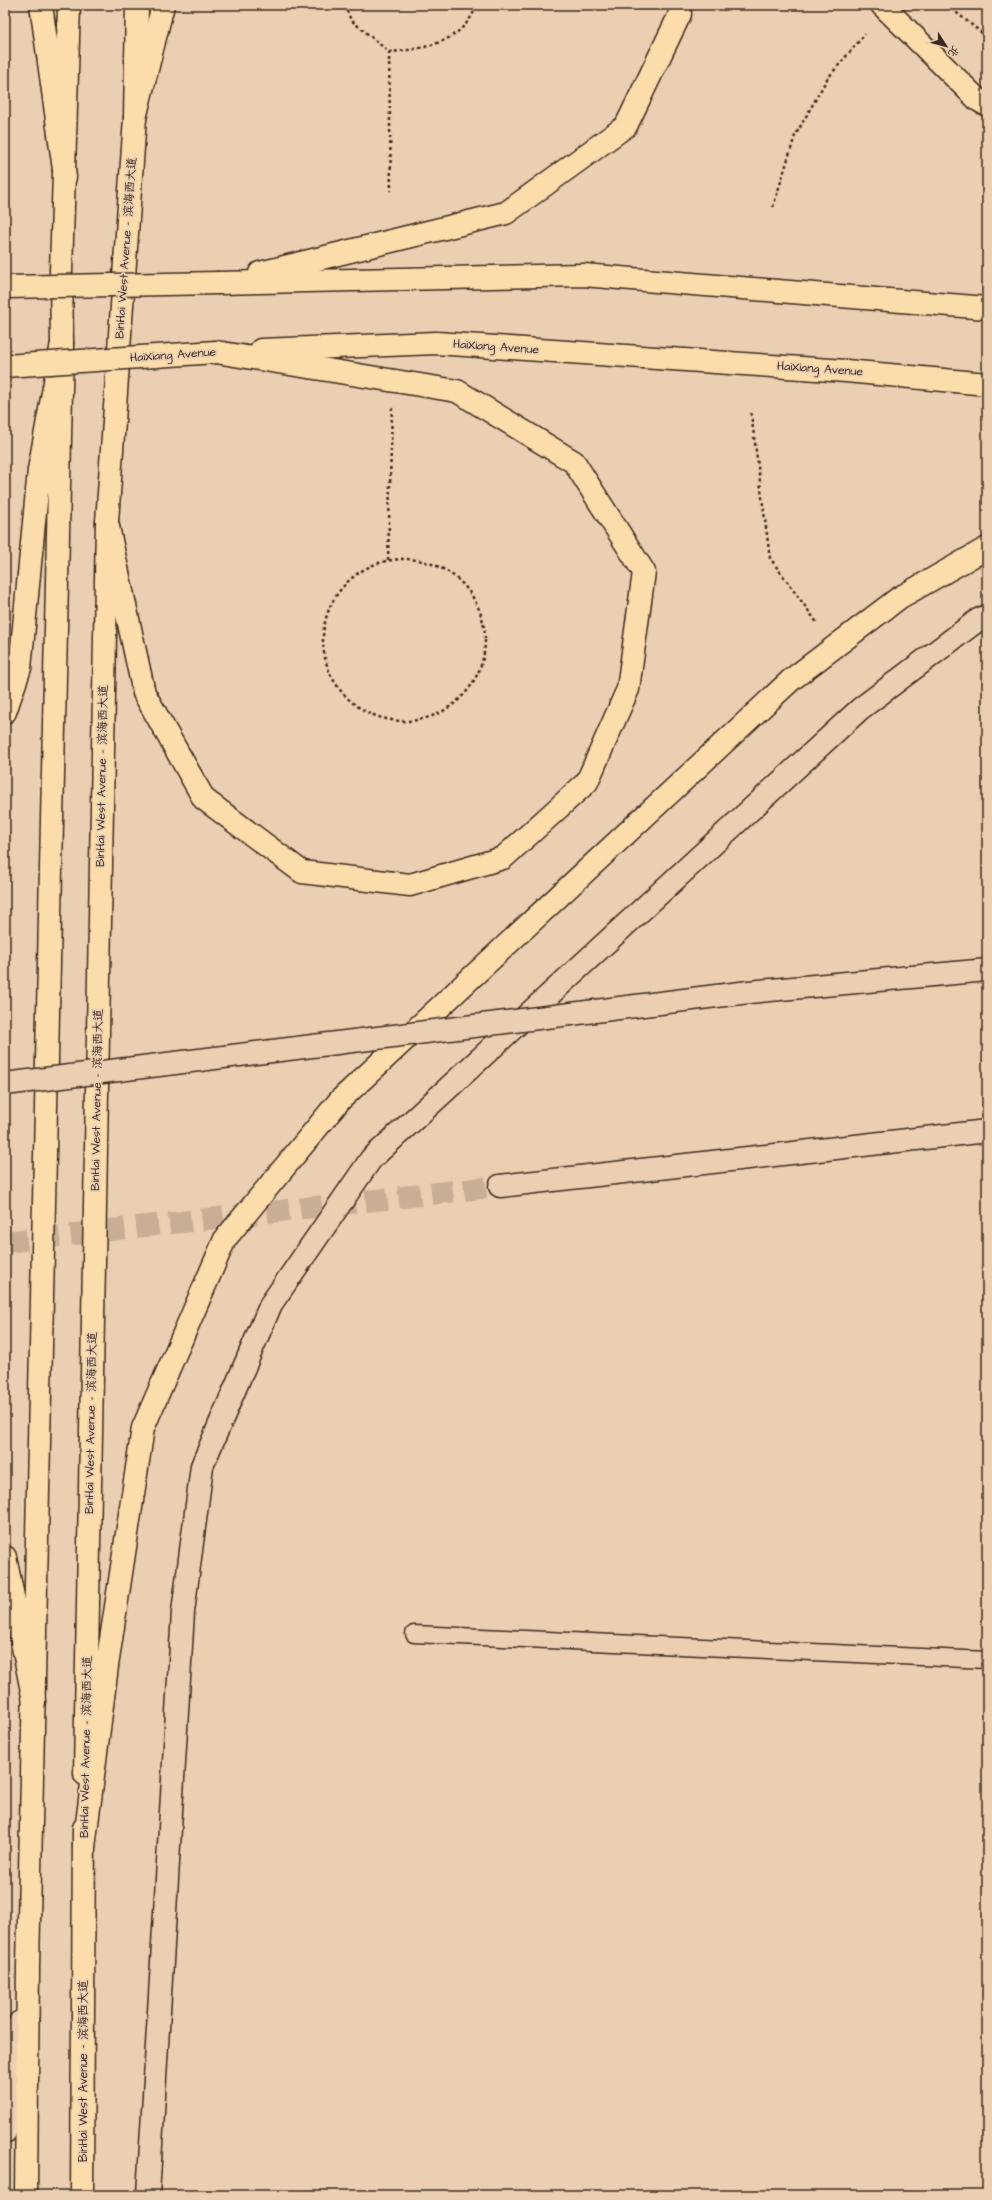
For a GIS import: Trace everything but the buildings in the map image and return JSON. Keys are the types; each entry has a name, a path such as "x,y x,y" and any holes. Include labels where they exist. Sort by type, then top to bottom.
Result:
{"main road":[{"path":"40,5 65,176"},
{"path":"26,2195 28,1967 62,343 61,272 69,5"},
{"name":"BinHai West Avenue - 滨海西大道","path":"82,2195 84,1847 107,522 135,118 137,5"},
{"path":"135,118 163,5"},
{"path":"219,283 506,213 626,126 680,14 679,5"},
{"path":"882,5 978,100 987,105"},
{"path":"5,287 583,275 987,308"},
{"name":"HaiXiang Avenue","path":"5,366 216,352 436,342 846,371 987,384"},
{"path":"5,712 20,668 39,470 62,343"},
{"path":"107,522 144,693 204,799 302,872 410,885 503,858 587,782 628,689 644,572 574,462 457,391 216,352"},
{"path":"84,1847 107,1666 143,1428 225,1240 340,1100 791,680 899,598 987,548"},
{"path":"148,2195 183,1612 202,1466 272,1304 371,1159 860,709 978,620 987,616"},
{"path":"5,1084 750,992 987,970"},
{"path":"500,1186 987,1131"},
{"path":"5,1557 34,1700"},
{"path":"5,2132 28,1967"}],"lane":[{"path":"414,1634 987,1660"}],"path":[{"path":"344,5 351,20 389,52 416,49 438,44 458,31 474,13 477,5"},
{"path":"947,5 987,37"},
{"path":"773,207 795,136 827,79 865,34"},
{"path":"389,52 391,192"},
{"path":"388,560 392,408"},
{"path":"751,413 770,558 820,627"},
{"path":"417,559 444,568 466,586 480,610 487,638 482,666 468,691 447,710 421,721 395,722 370,715 349,701 333,681 324,657 322,631 330,606 344,585 364,569 388,560 417,559"}],"tunnel":[{"path":"5,1242 500,1186"}]}
